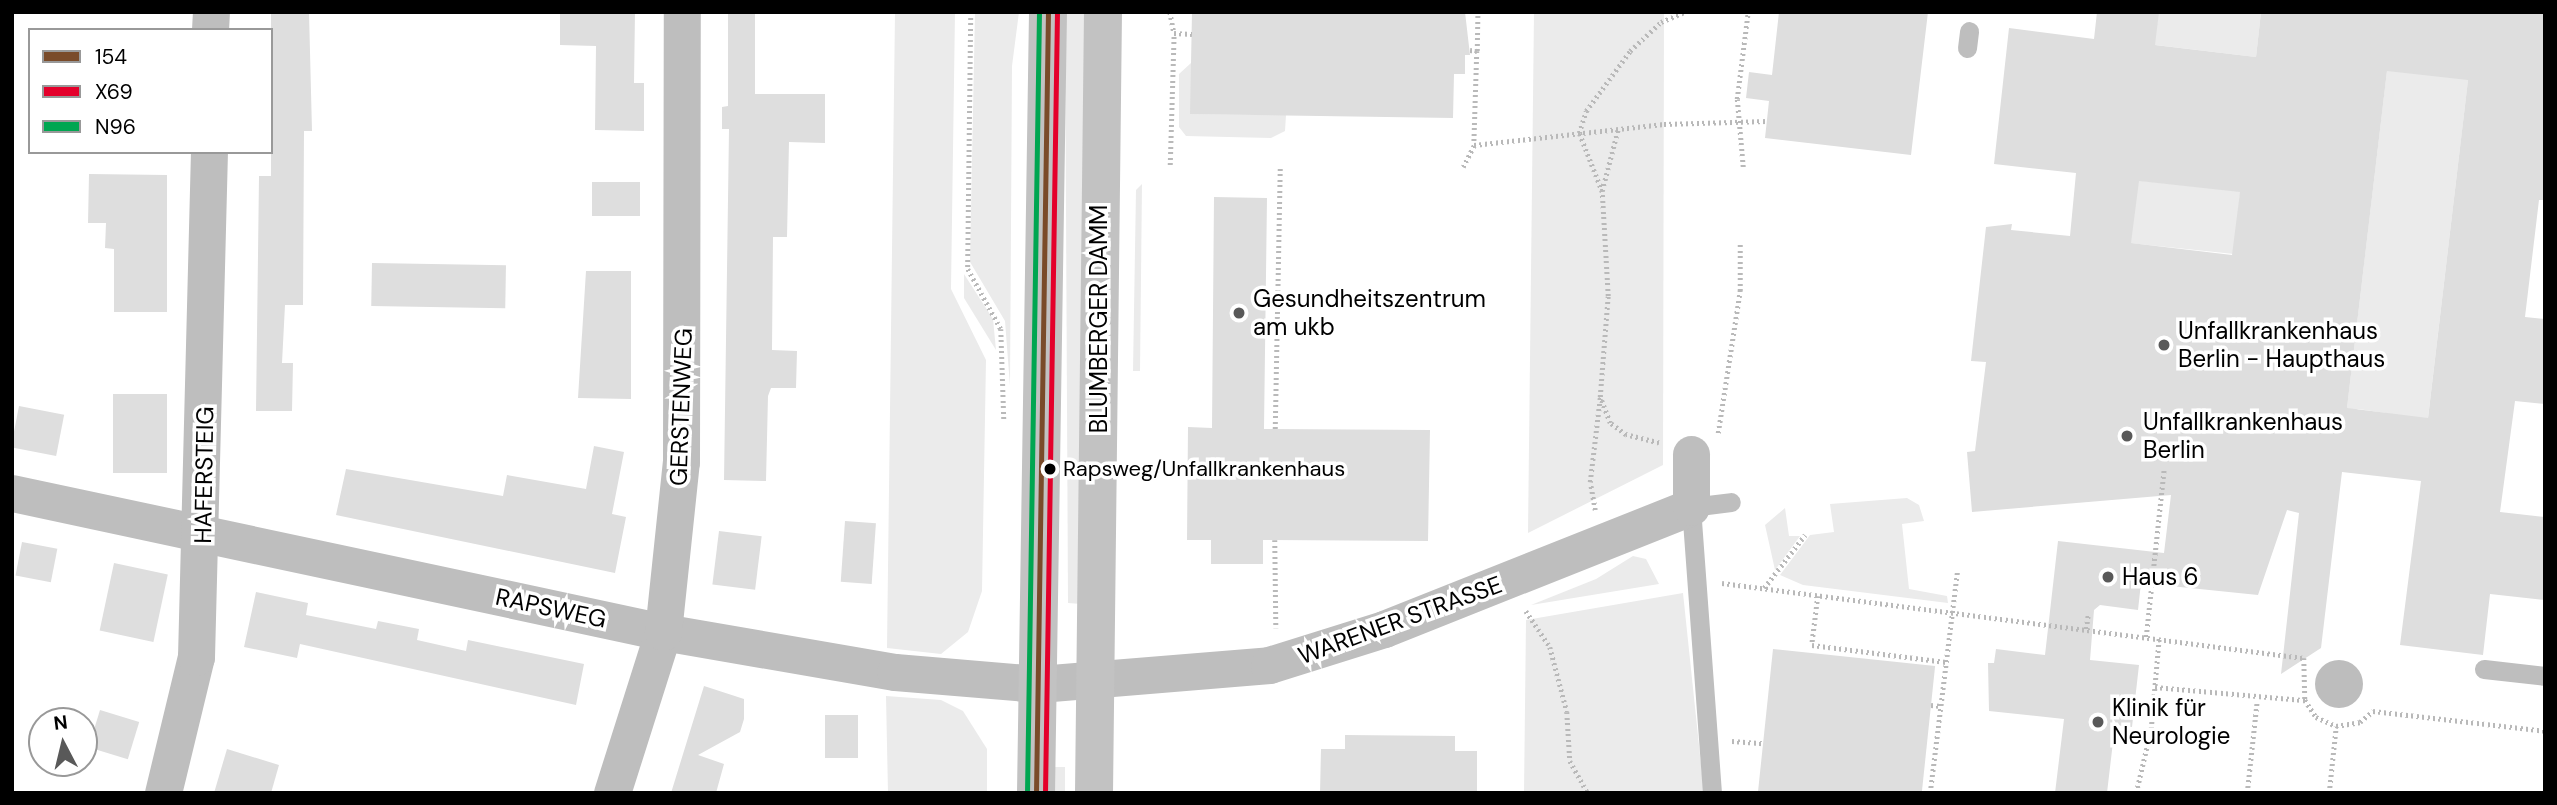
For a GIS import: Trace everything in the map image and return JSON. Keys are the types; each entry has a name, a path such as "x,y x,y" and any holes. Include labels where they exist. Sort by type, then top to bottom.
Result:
{"main road":[{"path":"1036,793 1048,12"},
{"name":"BLUMBERGER DAMM","path":"1094,793 1103,12"}],"street":[{"name":"GERSTENWEG","path":"612,793 663,632 681,462 682,12"},
{"name":"HAFERSTEIG","path":"163,793 190,698 203,533 209,154"},
{"path":"1691,507 1692,446"},
{"name":"RAPSWEG","path":"12,494 663,632 895,672 1039,684 1096,682"},
{"name":"WARENER STRASSE","path":"1096,682 1282,662 1512,581 1691,507"}],"lane":[{"path":"1712,793 1691,507 1731,502"},
{"path":"2484,668 2545,676"}],"path":[{"path":"971,12 968,269 1001,329 1004,435"},
{"path":"1170,12 1174,33 1170,165"},
{"path":"1463,167 1474,145 1478,12"},
{"path":"1602,192 1579,134 1586,111 1630,51 1661,22 1684,12"},
{"path":"1743,167 1736,118 1748,12"},
{"path":"1174,33 1192,34"},
{"path":"1470,50 1477,51"},
{"path":"1474,145 1736,118 1767,121"},
{"path":"1602,522 1590,482 1608,296 1602,192 1618,129"},
{"path":"1275,429 1280,166"},
{"path":"1600,397 1610,422 1626,435 1692,446 1740,291 1740,243"},
{"path":"2146,637 2164,469"},
{"path":"1764,588 1805,535"},
{"path":"1275,540 1276,629"},
{"path":"1930,793 1957,572"},
{"path":"1697,584 1764,588 2304,658 2305,700 2316,717 2336,726 2360,722 2374,711 2545,731"},
{"path":"1818,596 1812,645 1946,663"},
{"path":"1526,611 1550,647 1567,712 1570,761 1588,793"},
{"path":"2086,629 2088,614"},
{"path":"2136,793 2155,687 2159,638"},
{"path":"2155,687 2257,701 2305,700"},
{"path":"2247,793 2257,701"},
{"path":"1931,705 1941,706"},
{"path":"2329,793 2336,726"}],"shaded area":[{"path":"895,12 955,12 951,289 986,360 982,591 968,632 941,654 887,648"},
{"path":"975,12 1019,12 1012,66 1010,386 1005,321 970,262"},
{"path":"1065,12 1089,12 1081,604 1068,603"},
{"path":"1534,12 1664,12 1663,465 1528,533"},
{"path":"2159,12 2261,12 2256,57 2139,43"},
{"path":"2388,62 2469,72 2427,426 2386,413 2358,409 2346,416"},
{"path":"1191,63 1191,114 1286,115 1285,131 1271,138 1186,136 1179,127 1179,74"},
{"path":"2124,179 2240,191 2234,254 2117,242"},
{"path":"1142,184 1140,371 1133,371 1136,190"},
{"path":"964,274 993,319 996,350 964,298"},
{"path":"1907,498 1919,505 1924,521 1902,524 1909,589 1947,596 1948,603 1803,585 1780,575 1810,535 1834,532 1830,504"},
{"path":"1785,508 1789,536 1800,536 1775,570 1765,525"},
{"path":"1633,556 1646,559 1659,584 1531,605 1596,579"},
{"path":"1683,593 1704,793 1524,793 1526,620"},
{"path":"2339,660 2356,667 2363,684 2356,701 2339,708 2322,701 2315,684 2322,667"},
{"path":"886,696 941,700 963,711 987,749 987,793 888,793"},
{"path":"1052,767 1065,767 1065,793 1052,793"}],"building":[{"path":"271,12 309,12 312,131 304,131 303,305 285,305 282,363 293,363 292,411 256,411 259,176 271,176 273,154"},
{"path":"560,12 635,12 634,83 644,83 644,131 595,130 596,46 560,45"},
{"path":"728,12 755,12 755,94 825,94 825,143 789,142 787,237 773,237 772,350 797,351 796,388 771,388 768,396 766,481 724,480 729,129 722,129 722,107 728,106"},
{"path":"1192,12 1465,12 1470,55 1465,55 1465,74 1454,74 1453,118 1190,114"},
{"path":"1779,12 1928,12 1911,155 1765,138 1769,101 1746,98 1749,72 1772,75"},
{"name":"Unfallkrankenhaus Berlin - Haupthaus","path":"2097,12 2159,12 2155,45 2256,57 2261,12 2545,12 2545,200 2539,200 2525,317 2545,319 2545,404 2515,401 2500,512 2545,517 2545,600 2490,594 2483,655 2400,645 2421,481 2342,472 2321,648 2281,674 2299,513 2287,510 2258,595 2141,583 2138,610 2100,605 2094,610 2090,660 2139,665 2132,727 2115,725 2107,793 2055,793 2064,719 1989,711 1988,663 1994,663 1996,649 2045,655 2058,541 2164,553 2171,495 1972,512 1967,452 1975,451 1986,362 1971,361 1986,227 2012,224 2011,230 2070,236 2076,173 1994,164 2009,28 2094,39","holes":["2387,71 2468,80 2428,418 2347,408","2139,181 2240,192 2232,255 2131,243"]},
{"path":"89,174 167,175 167,312 114,312 114,249 105,248 106,223 88,223"},
{"path":"592,182 640,182 640,216 592,216"},
{"name":"Gesundheitszentrum am ukb","path":"1214,197 1267,198 1264,429 1430,430 1428,541 1263,540 1263,564 1211,564 1211,540 1187,540 1188,427 1212,428"},
{"path":"372,263 506,265 505,308 371,306"},
{"path":"586,271 631,271 631,399 578,398"},
{"path":"113,394 167,394 167,473 113,473"},
{"path":"19,406 64,415 56,456 12,447"},
{"path":"594,446 624,452 612,514 626,517 615,573 336,515 346,469 503,496 507,475 586,489"},
{"path":"845,521 876,523 872,584 841,582"},
{"path":"719,531 762,536 755,590 712,585"},
{"path":"22,542 57,549 51,582 16,575"},
{"path":"114,563 168,574 153,642 100,630"},
{"path":"256,592 308,603 306,615 376,629 378,621 419,629 417,640 466,651 468,640 584,664 576,705 300,644 297,658 244,647"},
{"path":"1773,649 1935,666 1922,793 1758,793"},
{"path":"704,686 744,699 744,719 740,732 698,755 724,764 716,793 671,793"},
{"path":"100,710 139,722 128,759 98,750"},
{"path":"825,715 858,715 858,758 825,758"},
{"path":"1345,735 1455,736 1455,751 1477,751 1477,793 1320,793 1321,749 1345,749"},
{"path":"227,749 279,765 271,793 214,793"}],"transit line":[{"name":"N96","path":"1027,793 1039,12"},
{"name":"154","path":"1036,793 1048,12"},
{"name":"X69","path":"1045,793 1057,12"}],"place":[{"name":"Gesundheitszentrum am ukb","path":"1239,313"},
{"name":"Unfallkrankenhaus Berlin - Haupthaus","path":"2164,345"},
{"name":"Unfallkrankenhaus Berlin","path":"2127,436"},
{"name":"Rapsweg/Unfallkrankenhaus","path":"1050,469"},
{"name":"Haus 6","path":"2108,577"},
{"name":"Klinik für Neurologie","path":"2098,722"}]}
